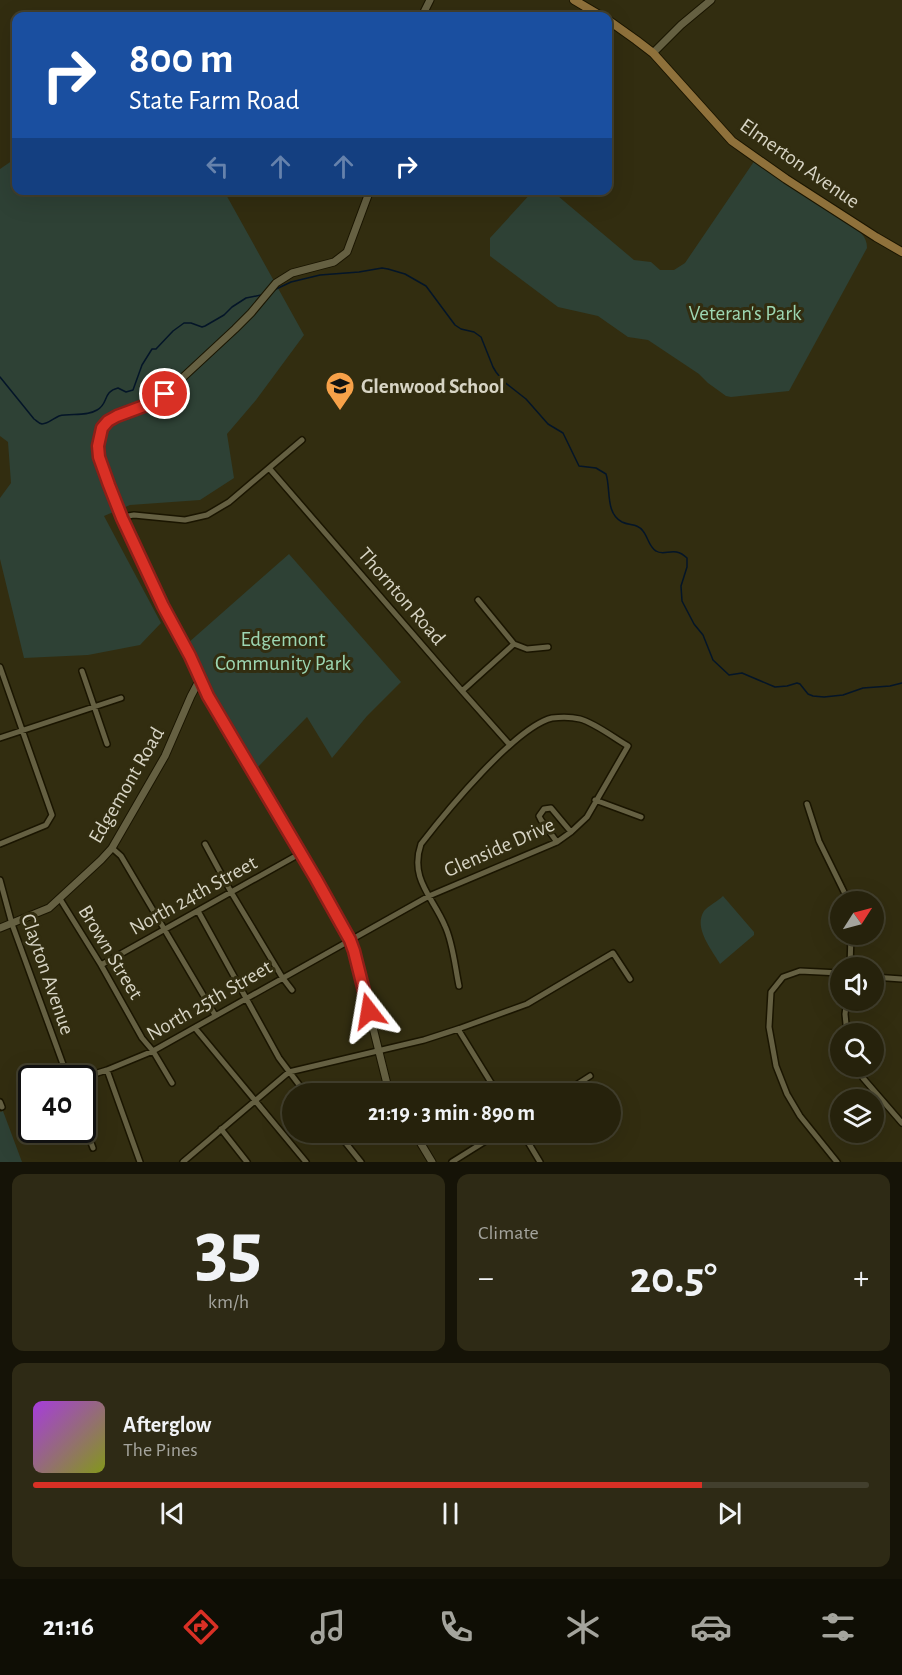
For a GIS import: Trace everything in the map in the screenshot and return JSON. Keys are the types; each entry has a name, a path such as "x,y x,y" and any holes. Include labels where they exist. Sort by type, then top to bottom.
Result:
{"main road":[{"path":"574,0 594,12"},
{"name":"Elmerton Avenue","path":"612,23 653,53 732,141 786,179 902,252"}],"street":[{"path":"653,53 711,0"},
{"path":"368,195 347,252 334,262 292,273 270,288 251,313 165,394 152,403 108,421 102,428 98,446 99,457 122,518 200,679 350,940 387,1083"},
{"path":"122,518 134,515 185,520 207,515 229,502 302,440"},
{"name":"Thornton Road","path":"269,468 510,745"},
{"path":"478,600 514,644 527,649 548,647"},
{"path":"462,691 514,644"},
{"path":"0,667 52,815 46,825 0,844"},
{"path":"82,671 107,744"},
{"name":"Edgemont Road","path":"0,928 49,908 112,848 165,756 200,679"},
{"path":"0,738 121,698"},
{"name":"Glenside Drive","path":"350,940 429,896 557,842 587,817 628,746 580,719 565,717 551,718 510,745"},
{"path":"459,986 446,927 417,873 417,856 421,844 489,765 510,745"},
{"path":"596,800 641,817"},
{"path":"807,804 819,841 844,891"},
{"path":"557,842 539,816 544,809 551,808 571,832"},
{"path":"205,844 231,892 292,990"},
{"path":"112,848 121,856 215,1015"},
{"name":"North 24th Street","path":"101,965 301,853"},
{"name":"Clayton Avenue","path":"0,880 12,924 63,1065"},
{"name":"Brown Street","path":"60,899 142,1038 153,1051 172,1083"},
{"path":"198,911 274,1050 298,1083"},
{"name":"North 25th Street","path":"96,1073 153,1051 350,940"},
{"path":"183,1162 190,1160 254,1100 289,1072 424,1040 527,1004 613,953 630,979"},
{"path":"830,972 800,971 783,977 771,992 769,1027 776,1066 787,1095 800,1116 837,1162"},
{"path":"884,977 902,979"},
{"path":"195,1028 306,1162"},
{"path":"458,1029 491,1083"},
{"path":"107,1070 140,1162"},
{"path":"579,1083 590,1076"},
{"path":"863,1077 902,1123"},
{"path":"222,1129 247,1162"},
{"path":"91,1143 93,1148"},
{"path":"346,1143 361,1162"},
{"path":"421,1143 432,1162"},
{"path":"452,1162 482,1143"},
{"path":"529,1143 540,1162"}],"green space":[{"name":"Veteran's Park","path":"755,160 851,224 862,234 867,244 867,248 789,391 731,397 726,396 699,374 648,340 628,337 598,316 558,307 490,256 490,238 529,195 557,195 634,260 651,262 660,270 674,270 685,263"},
{"path":"12,161 12,195 226,195 304,335 256,400 227,434 234,478 200,500 130,505 104,516 161,623 140,645 88,655 24,658 0,559 0,498 11,483 8,442 0,436 0,169"},
{"name":"Edgemont Community Park","path":"289,554 401,682 367,716 332,758 307,717 255,770 208,685 188,643"},
{"path":"723,896 754,932 754,935 720,964 702,932 701,918 708,907"},
{"path":"3,1111 22,1162 0,1162 0,1112"}],"waterway":[{"path":"274,290 291,282 320,275 382,268 405,274 426,286 455,325 481,337 493,367 503,381 526,399 548,424 563,433 579,466 596,468 606,474 611,507 617,518 641,528 656,551 678,552 687,558 687,567 681,586 682,601 694,624 703,635 713,660 729,675 742,673 775,687 797,683 808,694 824,697 843,695 863,688 902,683"},
{"path":"0,377 34,419 41,424 59,416 93,412 103,405 107,395 113,390 118,388 126,392 133,390 142,365 152,349 156,349 184,323 205,326 246,298 261,295"}],"place":[{"name":"Glenwood School","path":"340,412"}],"route":[{"path":"165,394 152,403 108,421 99,437 99,457 122,518 208,696 350,940 369,1011"}]}
